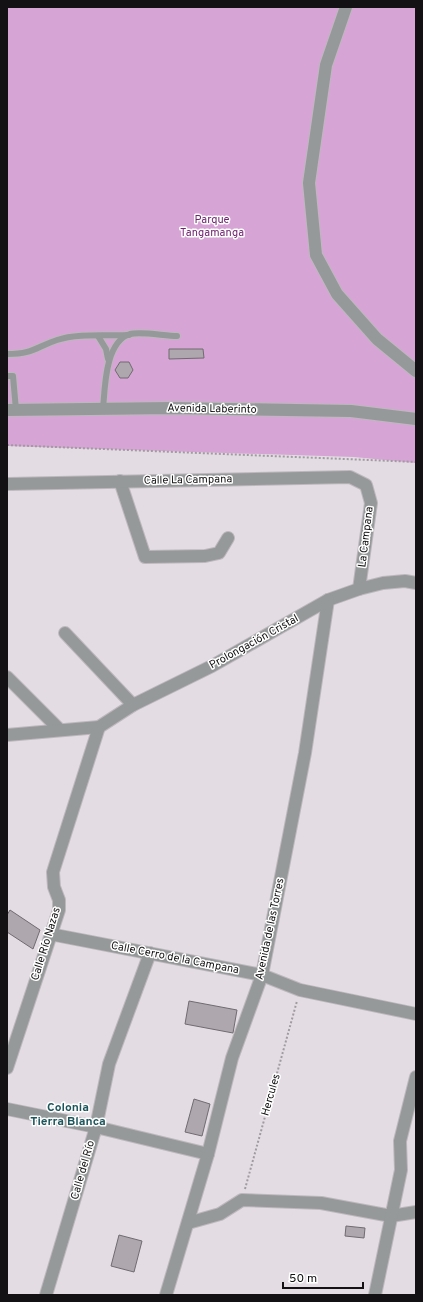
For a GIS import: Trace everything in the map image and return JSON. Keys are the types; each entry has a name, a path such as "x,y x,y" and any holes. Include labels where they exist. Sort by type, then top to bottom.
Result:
{"street":[{"path":"346,7 326,65 309,183 316,255 337,294 378,339 416,371"},
{"name":"Avenida Laberinto","path":"11,410 172,408 352,411 416,419"},
{"name":"Calle La Campana","path":"7,484 350,477 366,485"},
{"path":"120,481 145,557 205,556 219,553 228,538"},
{"name":"La Campana","path":"359,589 371,502 366,485"},
{"name":"Prolongación Cristal","path":"99,727 133,705 212,666 328,600 359,589 383,583 405,581 416,583"},
{"name":"Avenida de las Torres","path":"166,1295 208,1154 232,1058 262,975 305,753 328,600"},
{"path":"65,633 133,705"},
{"path":"7,677 60,730"},
{"path":"7,735 99,727"},
{"name":"Calle Río Nazas","path":"7,1068 9,1054 59,910 59,900 54,887 54,872 99,727"},
{"name":"Calle Cerro de la Campana","path":"50,934 262,975 300,990 416,1014"},
{"name":"Calle del Río","path":"46,1295 96,1127 109,1064 150,953"},
{"path":"375,1295 401,1170 400,1141 416,1077"},
{"path":"7,1109 96,1127 208,1154"},
{"path":"188,1223 220,1214 242,1200 321,1203 391,1216 416,1212"}],"lane":[{"path":"107,367 112,352 118,342 130,334"},
{"path":"7,354 26,353 68,337 130,334 177,336"},
{"path":"98,336 108,355 103,409"},
{"path":"7,376 13,376 11,410"}],"path":[{"path":"7,445 416,462"},
{"name":"Hercules","path":"242,1200 300,990"}],"green space":[{"name":"Parque Tangamanga","path":"7,7 416,7 416,463 354,457 7,446"}],"building":[{"path":"169,349 203,349 204,358 169,359"},
{"path":"120,362 129,362 133,370 128,378 120,378 115,370"},
{"path":"10,910 40,930 33,949 7,932 7,915"},
{"path":"189,1001 237,1010 233,1033 185,1024"},
{"path":"194,1099 210,1104 202,1136 185,1132"},
{"path":"346,1226 365,1228 364,1238 345,1236"},
{"path":"119,1235 142,1241 134,1272 111,1266"}],"district":[{"name":"Colonia Tierra Blanca","path":"68,1115"}]}
